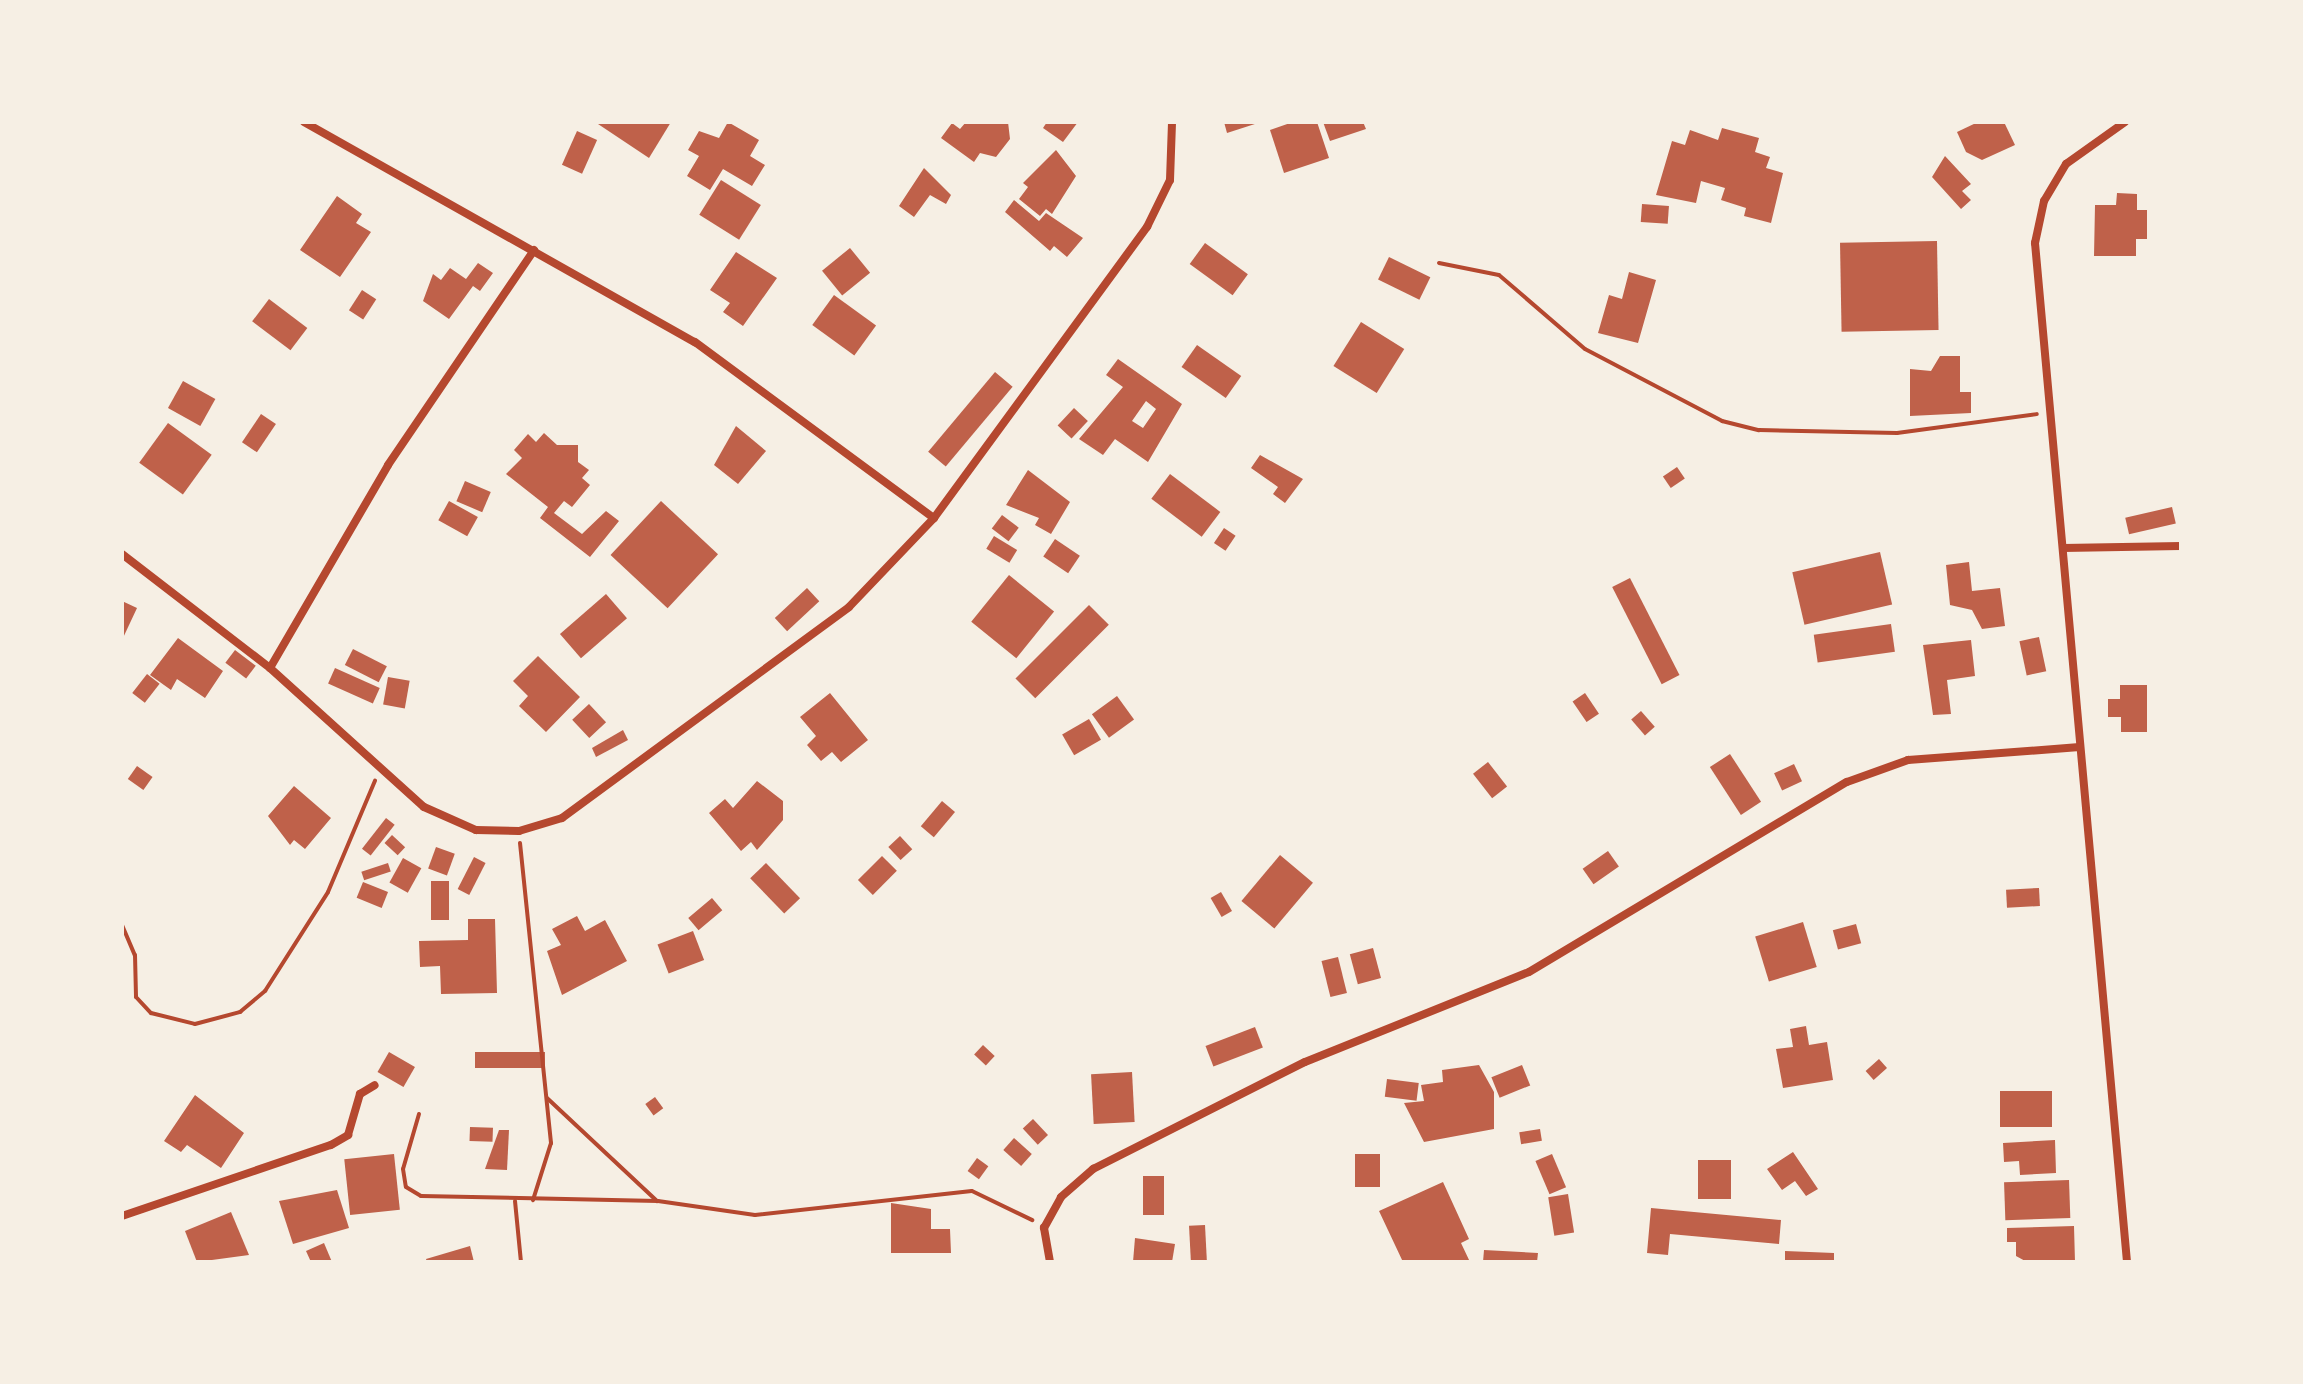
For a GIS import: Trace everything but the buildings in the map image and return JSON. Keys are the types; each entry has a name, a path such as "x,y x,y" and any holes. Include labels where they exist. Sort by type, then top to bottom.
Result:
{"street":[{"path":"304,122 695,342 934,518"},
{"path":"122,554 270,668 424,807 476,830 519,831 562,818 691,731 849,607 934,518 1147,227 1170,180 1172,122"},
{"path":"2125,122 2066,164 2044,201 2035,243 2047,412 2063,548 2127,1262"},
{"path":"270,668 388,465 534,250"},
{"path":"2063,548 2181,546"},
{"path":"1050,1262 1044,1228 1061,1197 1093,1169 1305,1062 1529,972 1847,782 1908,760 2080,747"},
{"path":"122,1216 331,1145 348,1135 360,1094 375,1085"}],"path":[{"path":"1439,263 1499,275 1585,349 1722,421 1759,430 1897,433 2047,412"},
{"path":"122,925 135,955 136,997 151,1013 195,1024 240,1012 265,991 328,892 380,767"},
{"path":"519,831 550,1159 533,1200"},
{"path":"545,1096 658,1201"},
{"path":"419,1114 403,1169 406,1187 421,1196 658,1201 755,1215 972,1191 1044,1228"},
{"path":"515,1200 521,1262"}]}
